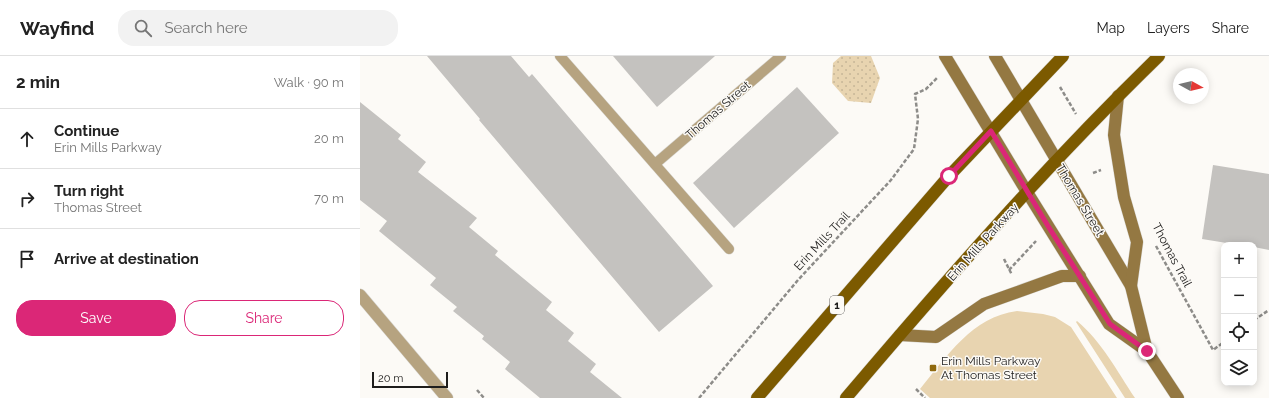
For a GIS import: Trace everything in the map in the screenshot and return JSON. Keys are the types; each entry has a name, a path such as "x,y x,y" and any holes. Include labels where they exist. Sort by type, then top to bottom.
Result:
{"main road":[{"name":"1","path":"757,398 949,176 1063,56"},
{"name":"Erin Mills Parkway","path":"846,398 1027,192 1118,96 1159,56"}],"street":[{"name":"Thomas Street","path":"945,56 1027,192 1110,324 1147,351"},
{"name":"Thomas Street","path":"996,56 1131,286 1147,351 1178,398"},
{"path":"1118,96 1114,136 1124,197 1137,242 1131,286"},
{"path":"900,335 936,337 984,304 1062,276 1080,276"},
{"path":"360,295 447,398"}],"lane":[{"path":"560,56 729,249"},
{"name":"Thomas Street","path":"655,164 781,56"}],"path":[{"path":"1049,70 1085,130"},
{"name":"Erin Mills Trail","path":"699,398 798,280 891,180 914,149 918,119 915,94 926,89"},
{"path":"1093,173 1103,169"},
{"path":"1009,270 1037,240"},
{"name":"Thomas Trail","path":"1153,242 1213,350 1221,344"},
{"path":"1004,259 1014,278"},
{"path":"1257,318 1269,310"},
{"path":"916,389 926,398"},
{"path":"477,390 484,398"}],"shaded area":[{"path":"841,56 871,56 880,78 871,103 848,101 832,83 833,63"},
{"path":"1017,311 1055,317 1071,327 1117,398 930,398 920,389 951,351 974,330 987,321 1001,315"},
{"path":"1077,321 1102,347 1135,398 1125,398 1076,322"}],"building":[{"path":"427,56 511,56 529,77 532,74 713,286 659,332 479,120 480,119"},
{"path":"613,56 715,56 657,107"},
{"path":"797,87 839,133 734,228 693,183"},
{"path":"360,102 401,135 398,139 426,162 418,172 477,218 469,227 498,251 495,255 552,302 546,310 574,333 568,341 596,364 590,372 622,398 540,398 505,369 510,362 482,339 484,336 453,311 457,307 430,285 436,278 379,231 387,221 360,200"},
{"path":"1213,165 1269,174 1269,250 1257,248 1257,242 1221,242 1202,239"}],"place":[{"name":"Erin Mills Parkway At Thomas Street","path":"933,368"}],"route":[{"path":"949,176 991,131 1048,226 1110,324 1147,351"}]}
